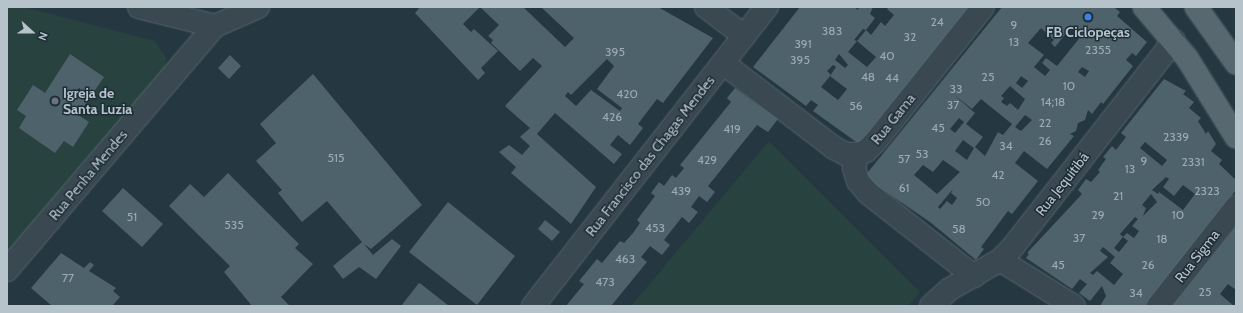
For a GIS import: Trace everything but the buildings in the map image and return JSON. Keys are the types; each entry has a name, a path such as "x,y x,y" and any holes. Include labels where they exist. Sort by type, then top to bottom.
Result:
{"main road":[{"path":"1144,7 1174,41 1236,138"},
{"path":"1203,9 1236,63"}],"street":[{"path":"139,7 215,26 258,7"},
{"path":"706,7 744,36"},
{"name":"Rua Francisco das Chagas Mendes","path":"533,306 768,7"},
{"name":"Rua Gama","path":"724,63 834,148 846,154 857,154 866,151 876,141 983,7"},
{"name":"Rua Penha Mendes","path":"7,270 215,26"},
{"name":"Rua Jequitibá","path":"931,306 950,290 1000,260 1174,41"},
{"path":"857,154 854,168 858,180 868,193 974,276"},
{"name":"Rua Sigma","path":"1158,306 1236,207"},
{"path":"1000,260 1074,306"}],"green space":[{"path":"7,7 24,7 155,41 166,57 165,72 7,256"},
{"path":"769,141 920,292 908,306 631,306"}],"place":[{"name":"FB Ciclopeças","path":"1088,17"},
{"name":"Igreja de Santa Luzia","path":"55,101"}]}
